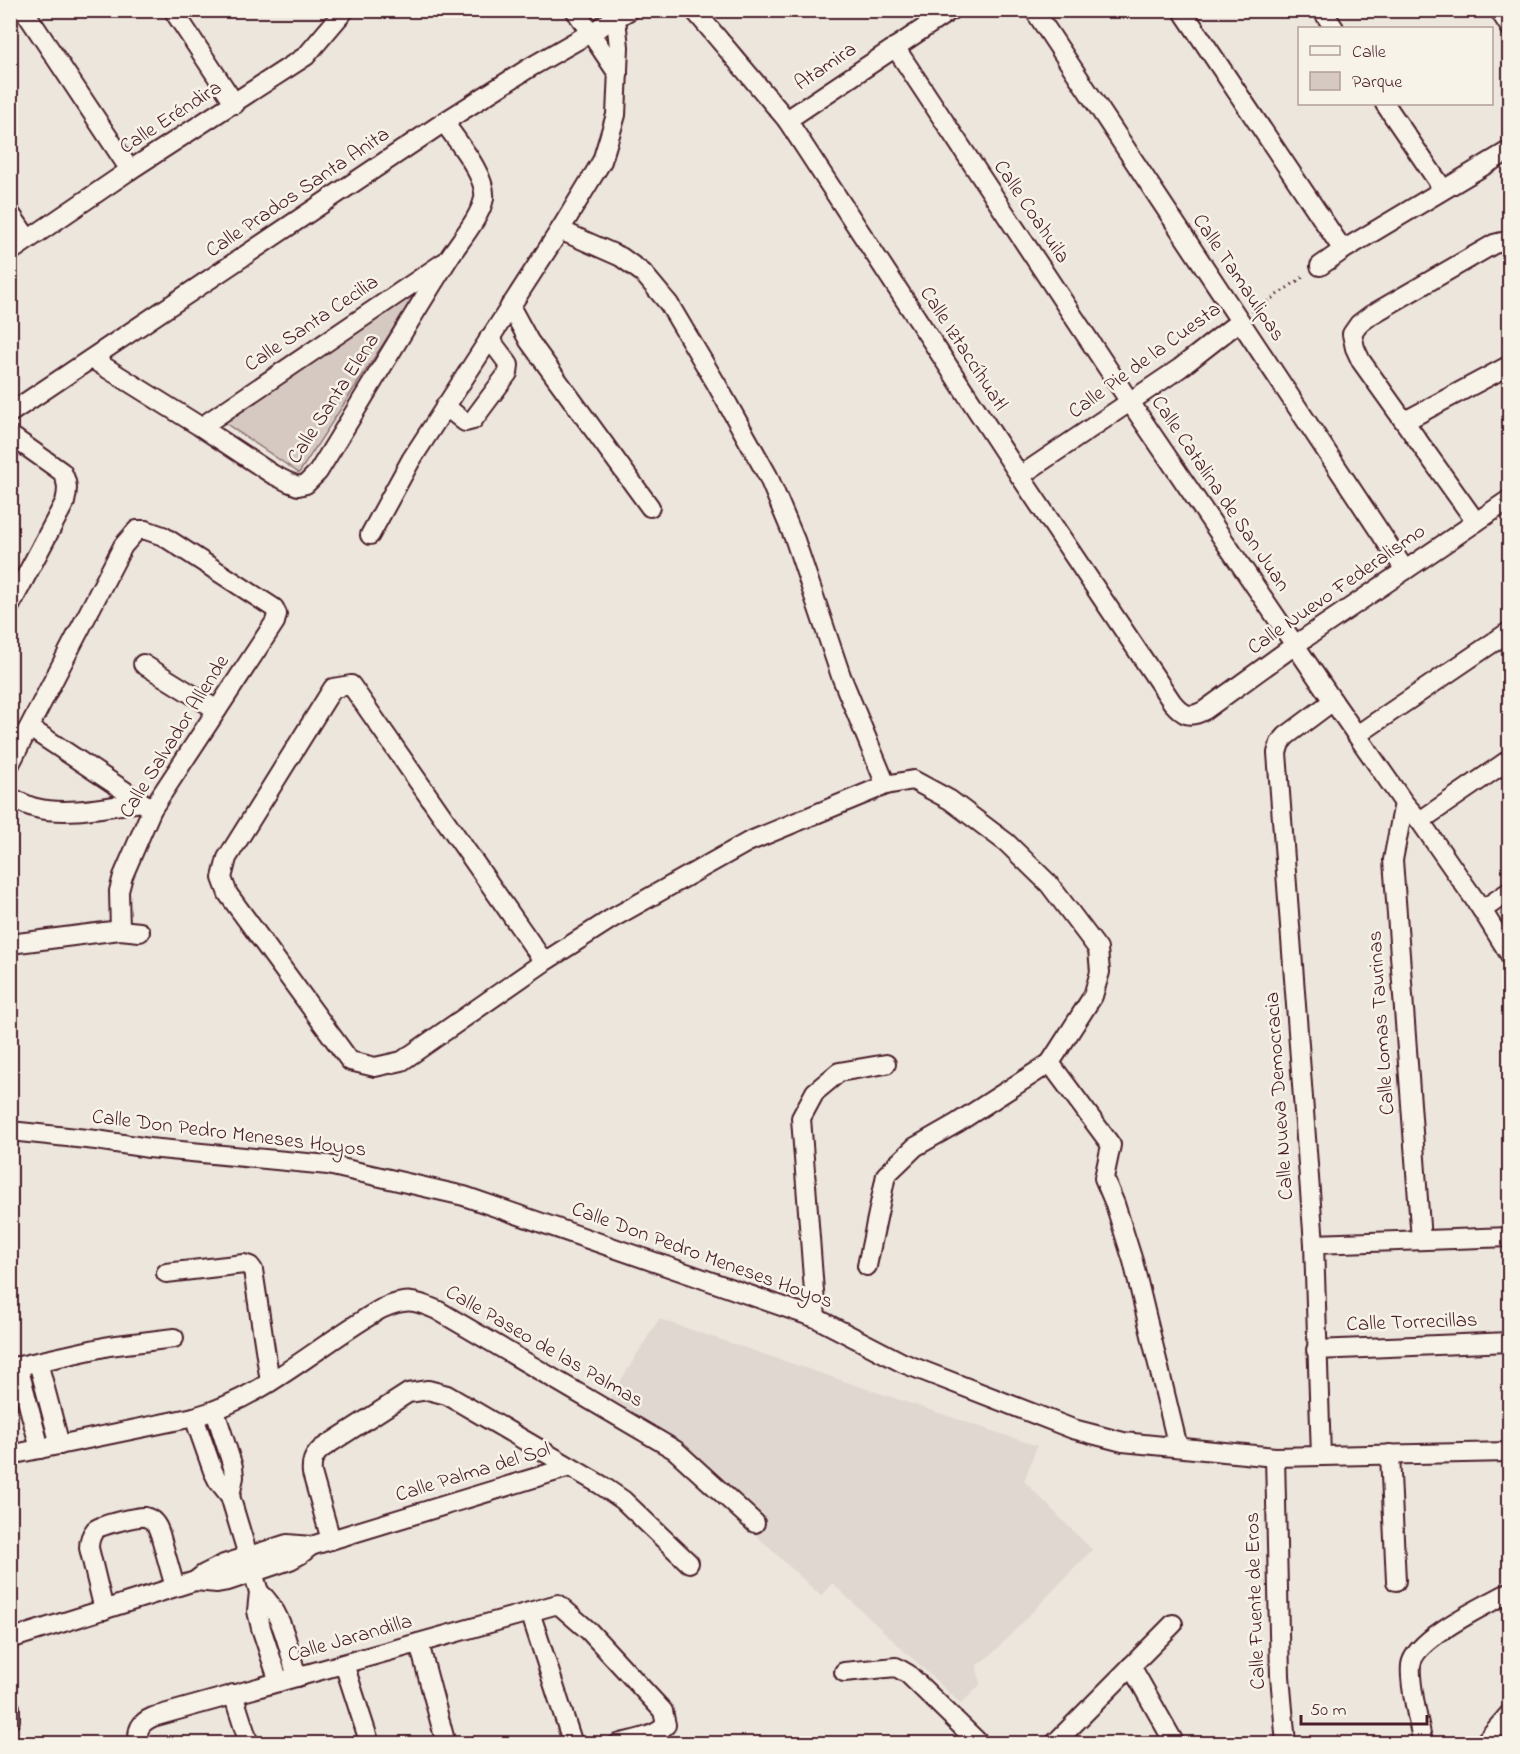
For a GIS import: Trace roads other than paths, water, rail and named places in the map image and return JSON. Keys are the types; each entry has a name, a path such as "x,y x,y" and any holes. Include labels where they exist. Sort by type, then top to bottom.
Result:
{"street":[{"path":"24,10 130,170"},
{"path":"173,10 235,104"},
{"path":"575,10 618,74"},
{"name":"Calle Iztaccíhuatl","path":"694,10 787,120 1020,476 1172,702 1179,711 1189,715"},
{"name":"Atamira","path":"787,120 951,10"},
{"name":"Calle Tamaulipas","path":"1034,10 1405,570"},
{"path":"1182,10 1343,250"},
{"path":"1322,10 1333,27"},
{"path":"1499,10 1509,27"},
{"path":"370,535 411,460 602,161 616,115 619,13"},
{"name":"Calle Prados Santa Anita","path":"10,413 444,122 619,13"},
{"name":"Calle Eréndira","path":"10,252 130,170 306,56 335,15"},
{"name":"Calle Coahuila","path":"895,47 1130,402"},
{"path":"1386,105 1443,189"},
{"name":"Calle Santa Elena","path":"92,359 272,474 298,486 306,484 318,472 479,211 484,198 483,187 477,172 444,122"},
{"path":"1320,266 1509,150"},
{"path":"10,213 28,239"},
{"path":"560,230 621,257 644,273 669,304 717,385 768,476 777,497 795,540 841,676 886,785"},
{"path":"1476,522 1361,361 1352,334 1359,324 1371,315 1494,244 1502,242 1509,244"},
{"name":"Calle Santa Cecilia","path":"201,427 448,259"},
{"path":"510,306 536,350 650,507"},
{"name":"Calle Pie de la Cuesta","path":"1020,476 1180,368 1240,321"},
{"path":"445,406 465,422 473,420 508,373 509,365 489,338"},
{"path":"1405,422 1509,365"},
{"name":"Calle Catalina de San Juan","path":"1130,402 1404,803 1482,910 1509,955"},
{"path":"10,435 62,472 67,480 68,490 65,502 16,583 10,606"},
{"name":"Calle Nuevo Federalismo","path":"1189,715 1199,714 1205,710 1295,645 1509,499"},
{"name":"Calle Salvador Allende","path":"30,728 123,546 137,530 146,530 163,536 274,608 277,614 275,622 217,710 147,805 119,891 120,930"},
{"path":"1357,735 1509,631"},
{"path":"143,664 217,710"},
{"path":"544,962 351,685 333,688 227,858 222,878 228,894 350,1061 375,1067 402,1061 544,962 611,919 748,842 886,785 913,780 950,800 1007,843 1049,884 1098,949 1100,972 1093,996 1050,1063 957,1123 915,1147 886,1175 867,1266"},
{"name":"Calle Nueva Democracia","path":"1321,1456 1314,1244 1277,753 1286,735 1333,700"},
{"path":"10,764 30,728 147,805"},
{"path":"1420,822 1509,759"},
{"path":"10,797 35,808 55,811 147,805"},
{"name":"Calle Lomas Taurinas","path":"1404,803 1393,860 1421,1240"},
{"path":"1482,910 1509,891"},
{"path":"10,944 120,930 141,932"},
{"path":"1050,1063 1111,1144 1104,1178 1115,1204 1133,1261 1178,1447"},
{"path":"816,1318 801,1118 815,1092 839,1072 886,1064"},
{"name":"Calle Don Pedro Meneses Hoyos","path":"10,1131 150,1148 328,1165 465,1196 816,1318 903,1363 1073,1429 1123,1442 1275,1457 1509,1452"},
{"path":"1314,1244 1509,1237"},
{"path":"166,1273 244,1264 250,1266 253,1270 270,1382"},
{"name":"Calle Paseo de las Palmas","path":"10,1455 215,1411 270,1382 381,1309 405,1300 416,1301 437,1310 675,1450 755,1522"},
{"path":"40,1449 14,1367 109,1346 174,1338"},
{"name":"Calle Torrecillas","path":"1316,1350 1509,1342"},
{"path":"38,1362 60,1445"},
{"path":"331,1540 312,1473 314,1456 321,1449 408,1393 428,1390 447,1395 570,1467"},
{"path":"215,1411 233,1467 234,1477 230,1496"},
{"path":"194,1417 213,1471 230,1496 259,1592 257,1611 259,1620 288,1679"},
{"path":"1390,1454 1396,1581"},
{"name":"Calle Fuente de Eros","path":"1275,1457 1280,1676 1286,1743"},
{"name":"Calle Palma del Sol","path":"10,1639 195,1581 214,1569 296,1557 311,1546 570,1467 623,1500 689,1563"},
{"path":"104,1610 89,1548 90,1539 100,1527 143,1517 153,1521 158,1526 175,1587"},
{"path":"1423,1743 1411,1676 1414,1654 1424,1643 1509,1592"},
{"name":"Calle Jarandilla","path":"140,1743 138,1735 141,1724 153,1717 558,1604 589,1631 663,1711 666,1725 660,1731 651,1736 618,1743"},
{"path":"530,1612 573,1743"},
{"path":"1080,1743 1061,1737 1173,1624"},
{"path":"419,1643 446,1743"},
{"path":"344,1664 370,1743"},
{"path":"844,1671 896,1666 908,1674 980,1743"},
{"path":"1131,1666 1175,1743"},
{"path":"233,1694 249,1743"},
{"path":"1483,1743 1509,1713"}]}
